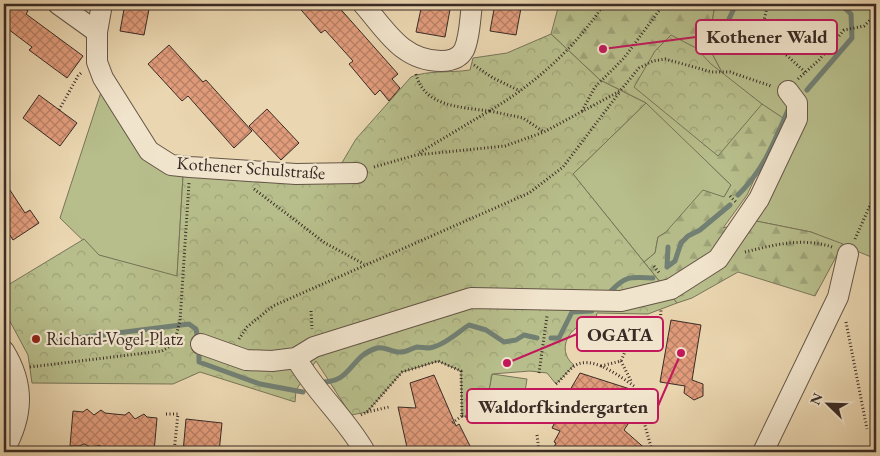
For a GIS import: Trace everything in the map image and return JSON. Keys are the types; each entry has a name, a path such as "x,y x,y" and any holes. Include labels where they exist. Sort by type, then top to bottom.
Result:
{"street":[{"path":"58,4 97,32"},
{"name":"Kothener Schulstraße","path":"102,4 97,32 97,62 103,78 130,124 149,151 170,164 190,167 296,174 357,173"},
{"path":"363,4 401,48 412,56 432,61 450,61 458,58 464,50 472,4"},
{"path":"197,343 246,360 296,358 314,347 470,298 621,301 666,291 718,259 759,199 797,119 797,102 788,91"},
{"path":"763,452 838,297 848,254"},
{"path":"4,351 15,369 20,400 16,422 4,450"},
{"path":"296,358 303,371 345,422 365,452"}],"path":[{"path":"416,155 520,91 559,59 596,17 604,4"},
{"path":"582,112 595,87 624,58 664,4"},
{"path":"768,4 761,32 805,72 819,60 844,30 864,26 876,14"},
{"path":"412,56 418,81 427,95 442,103 523,118 544,132"},
{"path":"458,58 520,91"},
{"path":"247,327 273,306 364,264 529,193 563,168 639,68 653,61 665,59 712,72 730,72 788,91"},
{"path":"59,110 78,76 97,62"},
{"path":"357,173 416,155 504,146 544,132 620,91"},
{"path":"174,344 180,321 190,167"},
{"path":"249,185 325,243 364,264"},
{"path":"718,259 779,243 820,243 848,254 876,192"},
{"path":"869,207 876,210"},
{"path":"660,343 660,324 666,291"},
{"path":"838,297 846,322 867,429"},
{"path":"540,373 549,300"},
{"path":"621,361 629,342 643,322 654,319 660,324"},
{"path":"15,369 162,351 174,344 197,343"},
{"path":"366,412 402,372 438,361 461,371 462,416"},
{"path":"600,366 621,361"},
{"path":"621,361 634,386 651,447 648,452"},
{"path":"556,384 574,366 587,363 600,366 634,386"},
{"path":"345,422 366,412 389,407"},
{"path":"166,414 178,414 174,452"},
{"path":"452,423 462,416 484,418"},
{"path":"537,435 540,452"},
{"path":"484,447 485,452"}],"green space":[{"path":"559,4 715,4 708,46 726,80 783,118 747,195 723,228 751,220 811,232 843,244 815,296 738,272 692,298 677,303 644,262 655,253 658,237 665,233 703,190 724,197 731,185 646,103 600,80 551,34"},
{"path":"715,4 876,4 876,259 811,232 751,220 793,125 726,80 708,46"},
{"path":"551,34 600,80 646,103 573,174 677,303 648,314 597,313 595,322 578,327 568,337 565,352 574,365 556,384 547,373 530,371 492,374 484,418 462,416 461,371 438,361 402,372 367,412 351,415 316,361 296,390 295,402 200,372 173,384 32,383 28,355 6,314 8,285 84,239 99,255 177,276 183,176 260,182 330,183 356,139 411,77 432,72 470,70 473,58 507,53"},
{"path":"671,35 696,48 711,64 762,104 718,156 634,87 655,51"},
{"path":"102,89 183,176 177,277 98,255 60,218"},
{"path":"646,103 697,149 696,151 731,185 724,197 658,237 655,253 644,262 573,174"},
{"path":"492,374 527,379 523,405 488,416 487,401"}],"building":[{"path":"4,4 18,4 28,11 26,14 83,56 67,78 29,50 32,47 4,26"},
{"path":"125,4 150,4 144,35 120,31"},
{"path":"296,4 336,4 398,74 392,79 400,88 389,101 380,90 375,95 349,64 353,61 325,30 321,33"},
{"path":"422,4 451,4 445,37 416,32"},
{"path":"495,4 521,8 516,35 490,31"},
{"path":"169,45 203,82 206,80 252,131 234,148 188,96 182,101 148,64"},
{"path":"39,95 77,123 60,146 23,118"},
{"path":"267,109 299,143 281,160 249,126"},
{"path":"4,181 25,213 30,210 39,223 13,240 4,226"},
{"path":"671,320 701,325 692,380 703,384 703,396 694,400 684,393 685,386 660,382"},
{"path":"580,373 630,389 618,412 626,418 624,421 628,424 624,430 649,452 567,452 554,447 556,443 554,442 560,431 552,428 557,418 575,395 570,390"},
{"path":"434,375 456,426 459,424 473,452 408,452 398,407 416,408 410,383"},
{"path":"87,409 94,415 101,410 105,413 125,415 129,412 135,419 144,414 147,417 157,418 154,452 146,452 141,448 136,451 104,449 99,445 93,448 84,444 70,446 73,411 83,412"},
{"path":"186,419 222,423 219,452 183,452"}],"waterway":[{"path":"716,47 736,4"},
{"path":"807,90 852,38 851,14 840,4"},
{"path":"738,195 762,165 788,110"},
{"path":"667,267 675,261 681,243 688,236 700,230 730,205"},
{"path":"667,267 668,247"},
{"path":"611,291 629,278 653,278"},
{"path":"551,338 559,338 572,312 592,311"},
{"path":"53,341 189,324 196,329 198,340"},
{"path":"320,382 339,378 361,357 377,348 402,352 417,347 434,347 445,342 469,325 486,330 504,342 516,340 524,335 537,338"},
{"path":"199,348 199,362 260,384 303,392"}],"place":[{"name":"Kothener Wald","path":"603,49"},
{"name":"Richard-Vogel-Platz","path":"36,339"},
{"name":"Waldorfkindergarten","path":"681,353"},
{"name":"OGATA","path":"507,363"}]}
